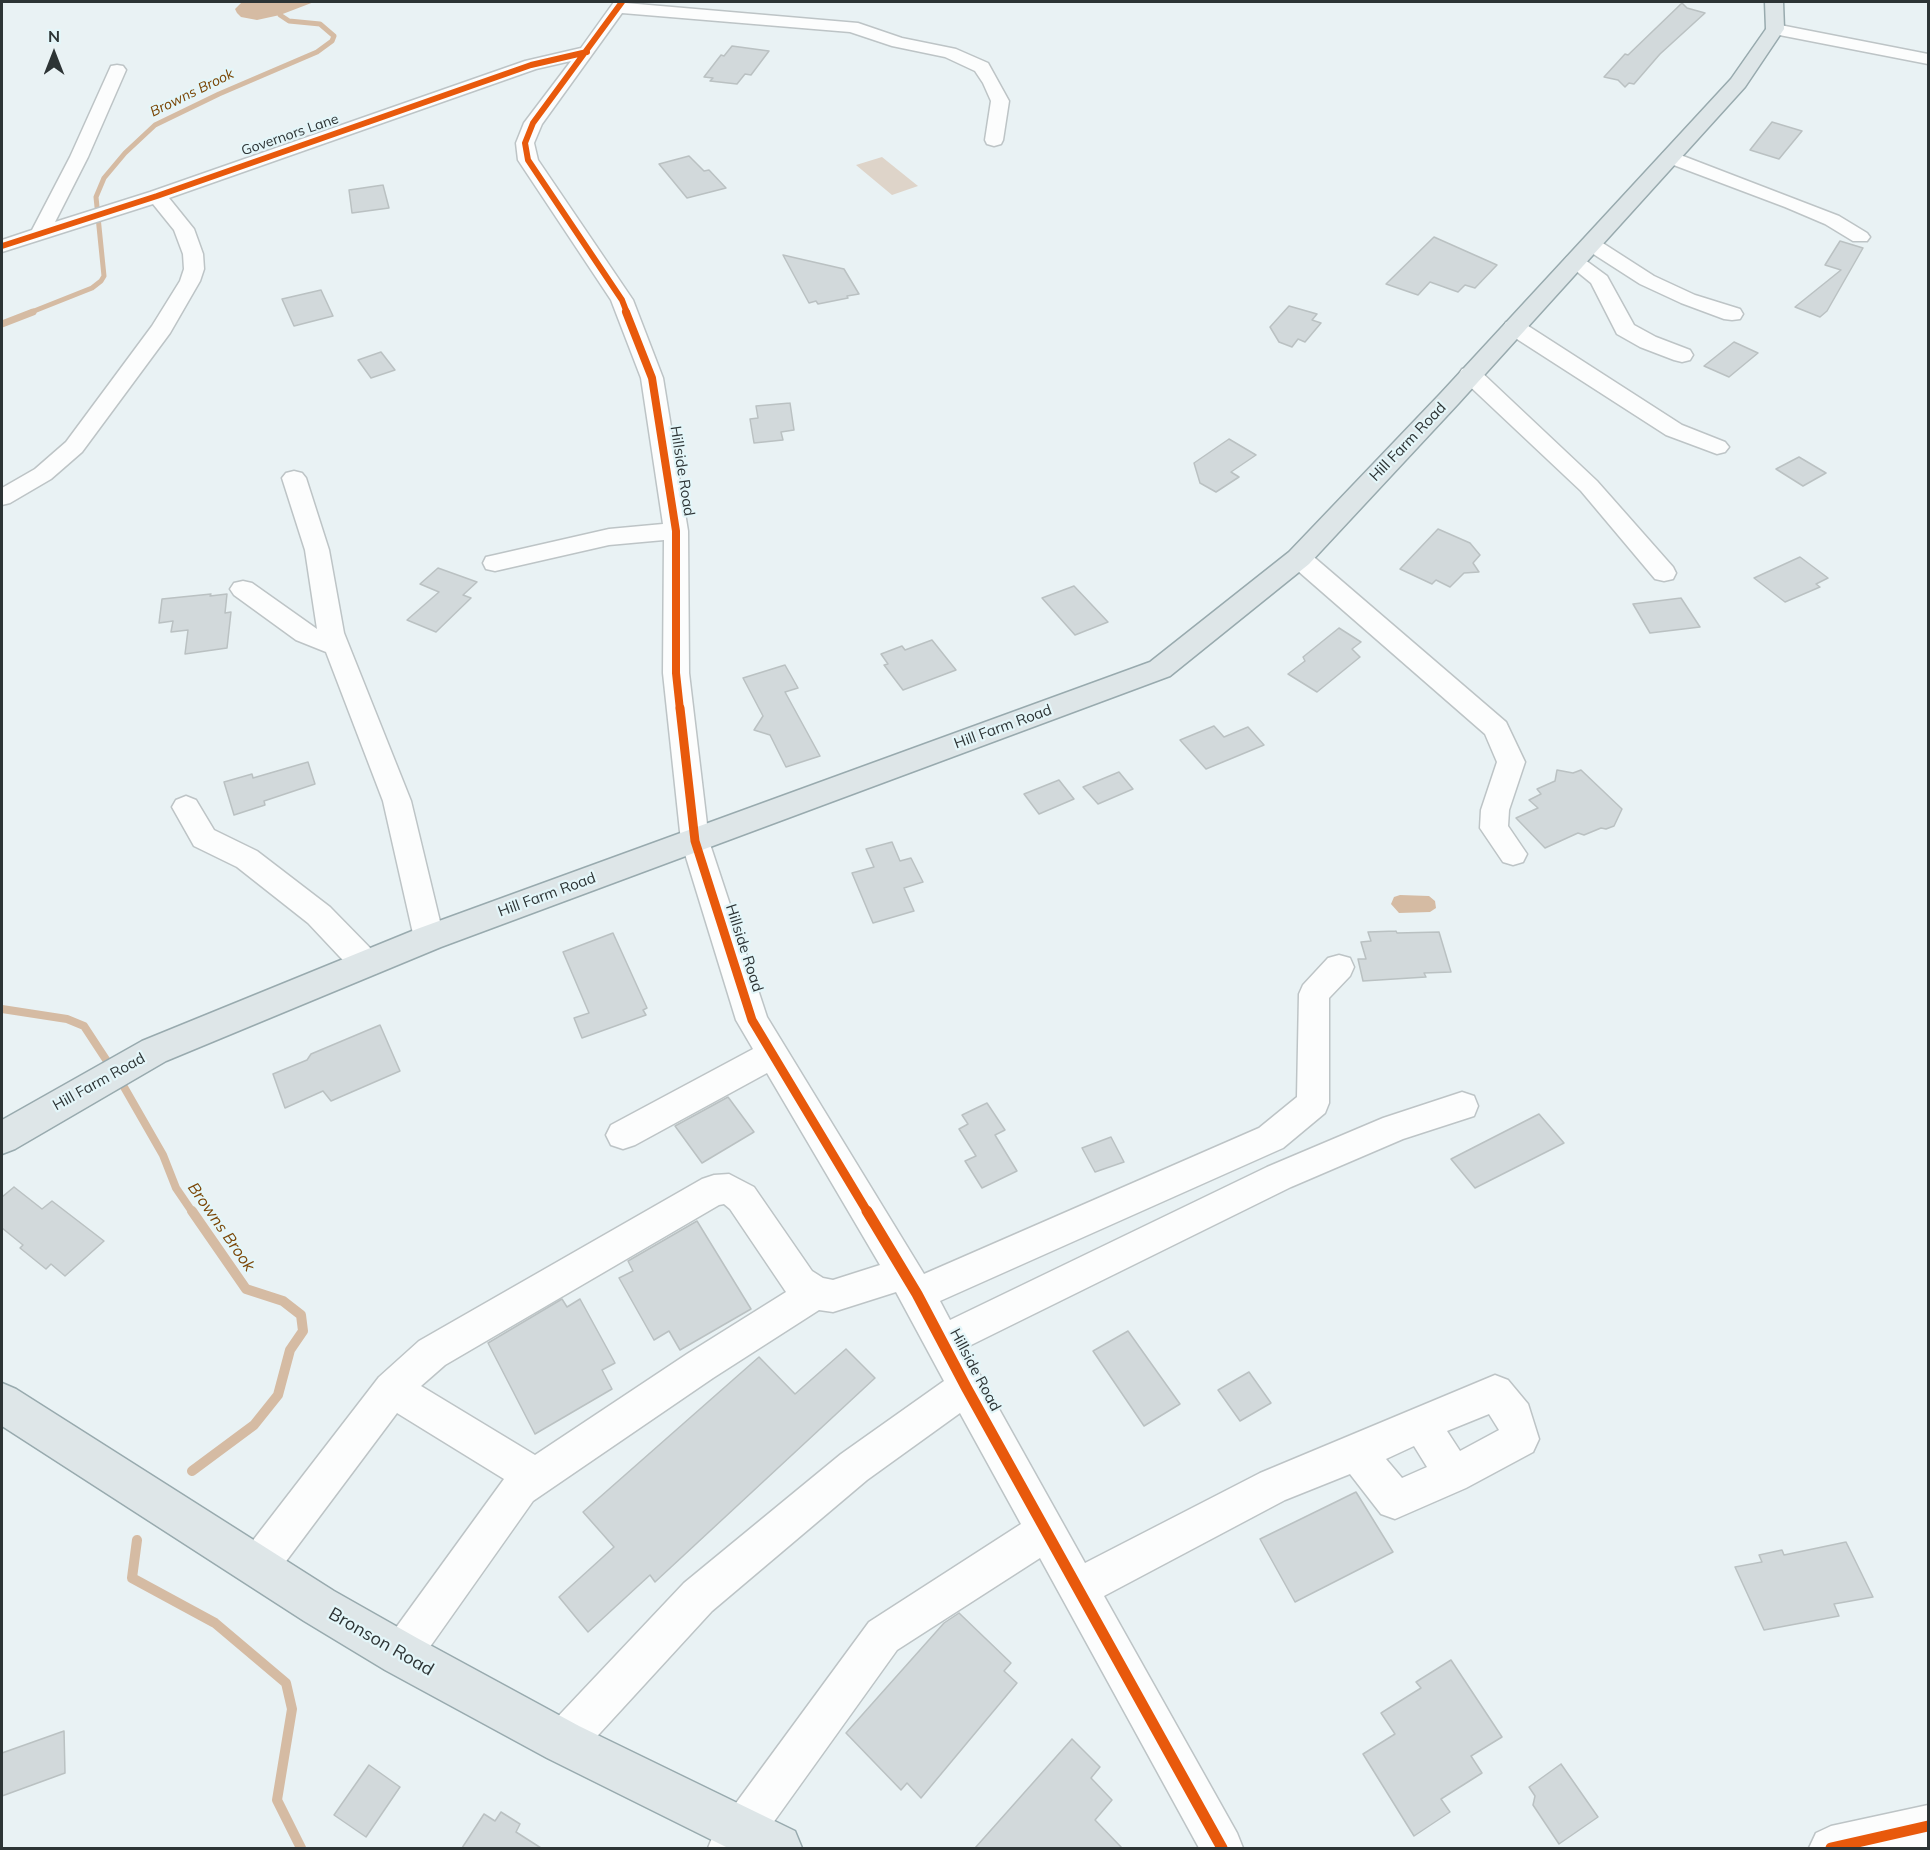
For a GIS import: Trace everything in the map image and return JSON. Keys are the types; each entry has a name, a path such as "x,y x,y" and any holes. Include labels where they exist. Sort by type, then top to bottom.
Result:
{"main road":[{"name":"Hill Farm Road","path":"2,1138 154,1051 429,938 1160,669 1299,558 1738,83 1774,15"},
{"name":"Bronson Road","path":"2,1403 401,1654 749,1842"}],"street":[{"name":"Hillside Road","path":"620,5 533,123 525,143 528,160 622,300 652,378 676,531 676,673 695,841 752,1020 911,1283 966,1387 1222,1848"},
{"path":"620,5 852,27 898,42 950,53 982,67 992,83 1000,101 994,140"},
{"path":"1774,15 1929,59"},
{"name":"Governors Lane","path":"2,246 157,196 531,65 587,52"},
{"path":"40,233 79,157 117,70"},
{"path":"1670,157 1792,203 1832,220 1860,237"},
{"path":"2,498 43,474 74,447 162,328 190,281 194,270 193,254 184,229 157,196"},
{"path":"1582,253 1688,299 1732,314"},
{"path":"1582,253 1600,280 1625,329 1648,342 1682,355"},
{"path":"1514,327 1674,430 1717,447"},
{"path":"1470,374 1589,486 1664,573"},
{"path":"294,478 317,550 331,633 397,801 429,938"},
{"path":"495,563 609,537 676,531"},
{"path":"1299,558 1496,729 1511,762 1495,810 1494,828 1513,854"},
{"path":"243,589 305,634 337,647"},
{"path":"186,807 204,838 247,859 319,915 366,964"},
{"path":"258,1566 392,1389 432,1353 714,1190 729,1189 742,1198 800,1282 815,1293 833,1296 911,1283 1271,1138 1313,1103 1314,994 1339,967"},
{"path":"623,1135 772,1054"},
{"path":"943,1341 1279,1177 1395,1128 1462,1106"},
{"path":"401,1654 520,1488 700,1366 815,1293"},
{"path":"563,1742 698,1597 854,1467 966,1387"},
{"path":"392,1389 536,1477"},
{"path":"1078,1588 1273,1486 1357,1453 1495,1393 1515,1417 1520,1439 1453,1475 1395,1500 1357,1453"},
{"path":"1421,1424 1453,1475"},
{"path":"749,1842 883,1636 1046,1531"},
{"path":"1831,1848 1929,1827"}],"shaded area":[{"path":"242,2 314,2 280,15 257,20 241,17 237,13 235,9"},
{"path":"882,157 918,186 892,195 856,165"},
{"path":"1400,895 1429,896 1435,901 1436,908 1430,912 1399,913 1391,904 1394,897"}],"building":[{"path":"1682,3 1687,8 1705,13 1660,54 1634,84 1629,83 1625,87 1618,80 1604,77 1625,54 1628,55"},
{"path":"732,46 769,51 751,75 745,74 737,84 710,81 713,78 704,77 721,55 724,56"},
{"path":"1772,122 1802,131 1779,159 1750,150"},
{"path":"689,156 704,171 709,170 726,188 687,198 659,164"},
{"path":"383,185 389,208 352,213 349,190"},
{"path":"1434,237 1497,265 1475,288 1465,285 1458,292 1430,282 1418,295 1386,284"},
{"path":"1840,241 1863,248 1827,311 1820,317 1795,307 1841,270 1825,265"},
{"path":"783,255 844,269 859,294 818,304 816,301 809,303"},
{"path":"321,290 333,316 294,326 282,299"},
{"path":"1289,306 1317,314 1312,320 1321,323 1305,342 1298,339 1292,347 1279,342 1270,327"},
{"path":"1734,342 1758,353 1729,377 1704,366"},
{"path":"381,352 395,370 371,378 358,360"},
{"path":"790,403 794,430 781,432 783,440 754,443 750,419 758,418 756,406"},
{"path":"1229,439 1256,455 1231,472 1239,477 1216,492 1200,483 1194,463"},
{"path":"1799,457 1826,473 1803,486 1776,469"},
{"path":"1438,529 1470,543 1480,555 1473,563 1479,572 1464,573 1450,587 1436,580 1432,584 1400,569"},
{"path":"1800,557 1828,578 1816,584 1820,587 1785,602 1754,578"},
{"path":"438,568 477,582 463,595 471,598 436,632 407,620 439,592 420,584"},
{"path":"1074,586 1108,622 1075,635 1042,598"},
{"path":"211,594 210,596 227,594 225,613 231,612 227,648 185,654 188,630 171,632 173,621 159,623 162,599"},
{"path":"1681,598 1700,627 1650,633 1633,604"},
{"path":"1339,628 1361,642 1352,649 1360,657 1317,692 1288,674 1305,661 1303,657"},
{"path":"932,640 956,670 903,690 884,665 888,664 881,654 902,646 905,650"},
{"path":"785,665 798,688 785,692 820,756 786,767 770,735 754,730 763,716 743,678"},
{"path":"1214,726 1224,737 1248,727 1264,745 1206,769 1180,740"},
{"path":"308,762 315,784 264,801 265,805 234,815 224,782 252,774 253,778"},
{"path":"1557,770 1573,773 1581,770 1622,809 1614,826 1601,828 1584,835 1578,833 1545,848 1516,818 1538,808 1529,800 1541,794 1537,789 1555,781"},
{"path":"1119,772 1133,789 1098,804 1083,787"},
{"path":"1059,780 1074,799 1039,814 1024,794"},
{"path":"892,842 900,861 911,858 923,882 904,888 914,911 873,923 852,873 874,867 866,849"},
{"path":"1396,931 1397,933 1439,932 1451,972 1424,973 1426,977 1363,981 1358,959 1366,959 1361,942 1371,941 1368,932"},
{"path":"613,933 647,1008 643,1010 646,1015 582,1038 574,1018 589,1013 563,952"},
{"path":"380,1025 400,1071 331,1101 323,1091 285,1108 273,1074 307,1060 311,1054"},
{"path":"728,1097 754,1132 702,1163 675,1126"},
{"path":"987,1103 1005,1130 995,1135 1017,1171 982,1188 965,1161 976,1156 959,1129 968,1124 962,1115"},
{"path":"1539,1114 1564,1143 1475,1188 1451,1159"},
{"path":"1111,1137 1124,1162 1095,1172 1082,1148"},
{"path":"14,1187 42,1209 52,1201 104,1241 65,1276 51,1264 46,1269 20,1248 23,1245 2,1228 2,1197"},
{"path":"697,1221 751,1309 680,1350 669,1331 654,1340 619,1278 633,1271 628,1261"},
{"path":"562,1299 567,1307 580,1299 615,1363 602,1370 612,1389 535,1434 488,1343"},
{"path":"1128,1331 1180,1404 1144,1426 1093,1351"},
{"path":"846,1349 875,1378 655,1582 650,1575 588,1632 559,1597 614,1547 583,1512 759,1357 795,1394"},
{"path":"1249,1372 1271,1403 1240,1421 1218,1390"},
{"path":"1356,1492 1393,1552 1295,1602 1260,1539"},
{"path":"1846,1542 1873,1597 1834,1604 1839,1616 1764,1630 1735,1567 1762,1562 1759,1555 1782,1550 1784,1555"},
{"path":"959,1613 1011,1663 1004,1671 1017,1683 921,1798 907,1783 901,1790 846,1733 944,1623"},
{"path":"1451,1660 1502,1737 1471,1756 1482,1773 1441,1799 1450,1812 1414,1836 1363,1754 1395,1734 1381,1713 1421,1688 1416,1682"},
{"path":"64,1731 65,1773 2,1796 2,1753"},
{"path":"1072,1739 1100,1767 1091,1778 1112,1800 1095,1820 1122,1848 975,1848"},
{"path":"1561,1764 1598,1817 1559,1844 1533,1805 1535,1796 1529,1787"},
{"path":"369,1765 400,1787 366,1837 334,1815"},
{"path":"501,1812 520,1824 516,1832 541,1848 462,1848 484,1814 495,1821"}],"waterway":[{"name":"Browns Brook","path":"29,313 92,288 101,281 104,276 96,197 104,178 125,153 155,125 219,94 317,52 332,41 334,36 320,24 289,21 280,15 280,3 282,2"},
{"name":"Browns Brook","path":"2,324 33,312"},
{"name":"Browns Brook","path":"2,1009 67,1019 84,1026 124,1087 163,1155 176,1188 193,1213"},
{"name":"Browns Brook","path":"192,1211 246,1289 283,1301 301,1315 303,1331 290,1350 278,1395 254,1425 192,1471"},
{"name":"Browns Brook","path":"137,1540 132,1578 215,1623 286,1683 292,1709 277,1800 301,1848"}],"cycle path":[{"path":"622,2 533,123 525,143 528,160 622,300 652,378 676,531 676,673 695,841 752,1020 917,1294 966,1387 1222,1848"},
{"path":"2,246 157,196 531,65 587,52"},
{"path":"1831,1848 1928,1826"}]}
